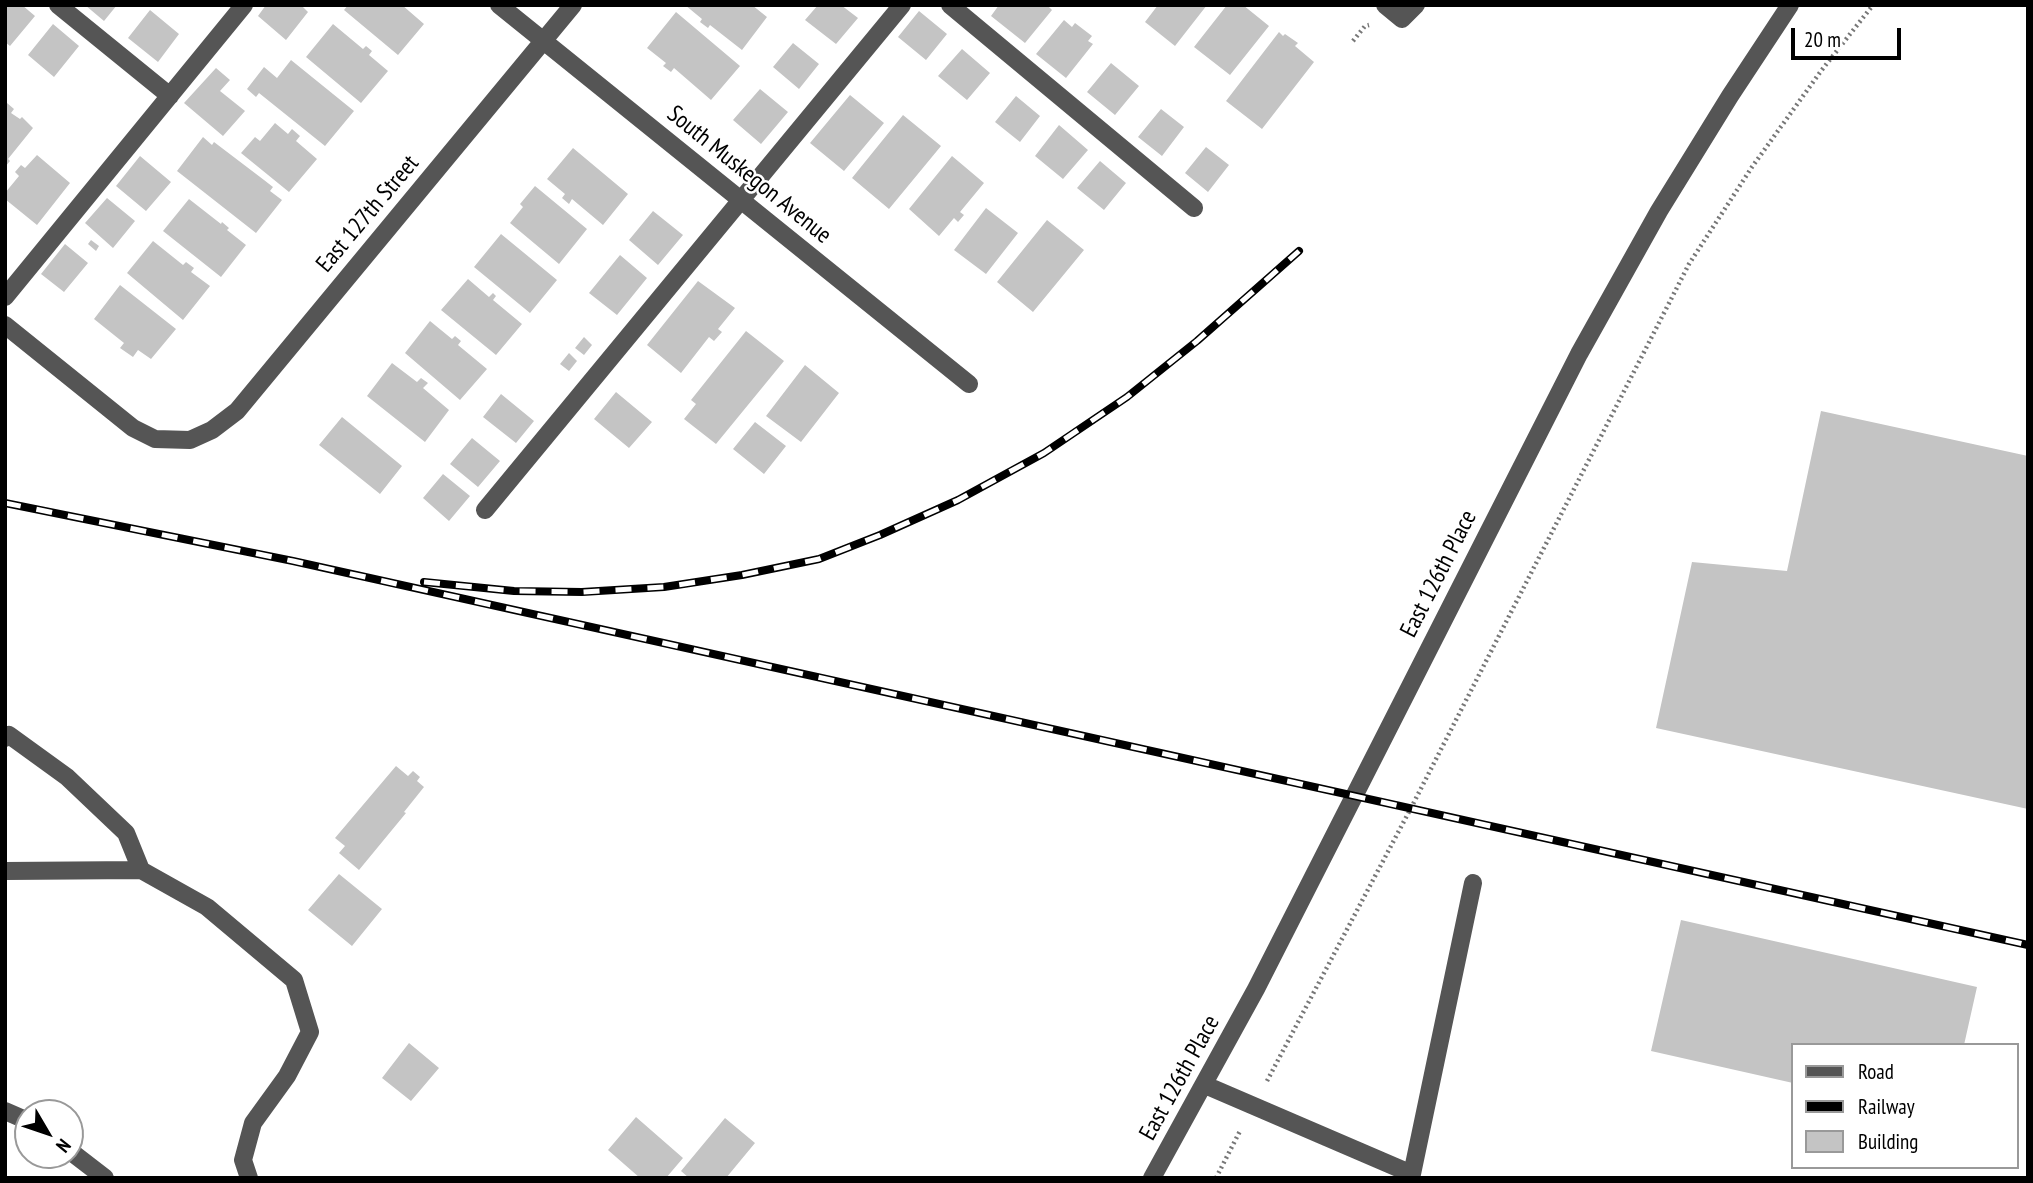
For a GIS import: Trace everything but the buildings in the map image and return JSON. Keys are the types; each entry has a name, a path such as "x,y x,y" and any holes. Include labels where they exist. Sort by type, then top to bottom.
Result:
{"street":[{"path":"58,5 170,96"},
{"path":"5,297 244,5"},
{"name":"South Muskegon Avenue","path":"499,5 969,384"},
{"name":"East 127th Street","path":"5,325 133,428 155,439 190,440 212,430 237,411 573,5"},
{"path":"485,510 902,5"},
{"path":"950,5 1194,208"},
{"path":"1385,5 1402,19 1416,5"},
{"name":"East 126th Place","path":"1152,1178 1256,989 1579,354 1659,211 1790,5"},
{"path":"7,737 67,777 126,833 141,870"},
{"path":"5,871 141,870 207,907 294,980 310,1032 287,1076 253,1123 243,1160 249,1178"},
{"path":"1205,1085 1412,1176 1474,883"},
{"path":"84,1162 105,1178"}],"path":[{"path":"1216,1178 1410,808 1689,264 1752,167 1821,71 1873,5"},
{"path":"1353,41 1365,26"}],"railway":[{"path":"424,582 514,591 582,592 664,587 819,559 958,500 1044,453 1127,397 1197,341 1299,251"},
{"path":"5,503 293,561 2028,945"}]}
